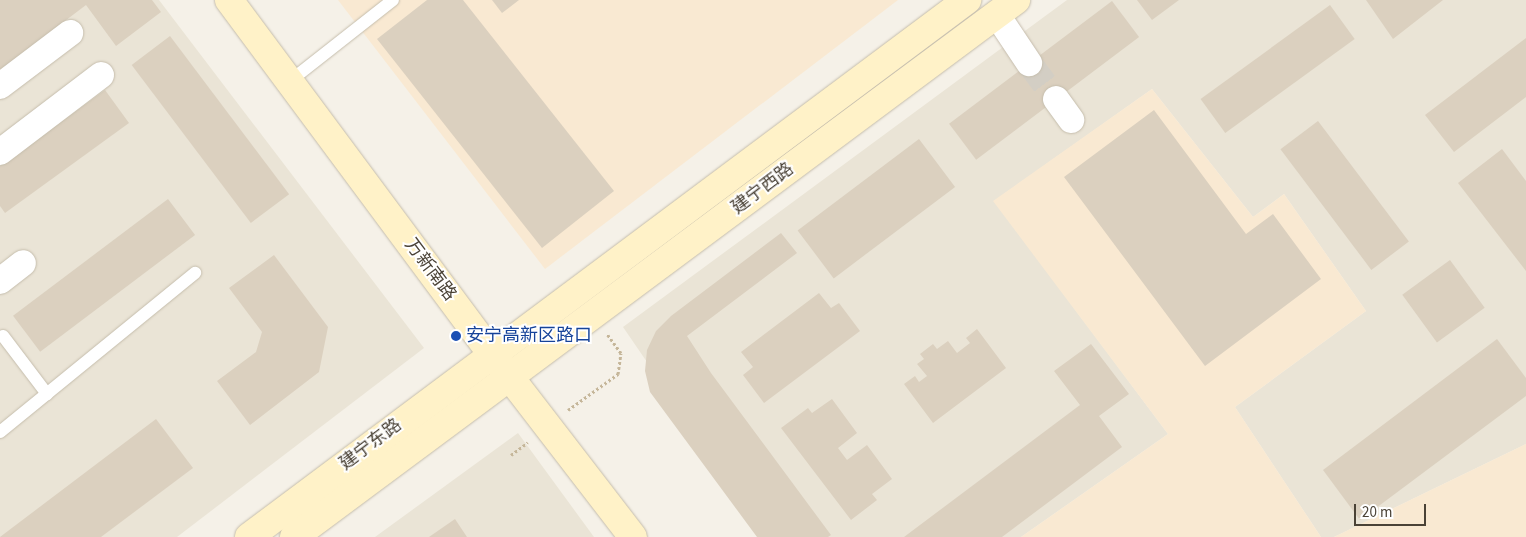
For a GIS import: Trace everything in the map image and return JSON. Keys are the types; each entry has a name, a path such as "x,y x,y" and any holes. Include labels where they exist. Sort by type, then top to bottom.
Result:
{"main road":[{"name":"万新南路","path":"229,0 492,354 634,537"},
{"name":"建宁西路","path":"492,354 966,0"},
{"name":"建宁西路","path":"509,376 594,315 1006,7"},
{"name":"建宁东路","path":"249,537 492,354"},
{"name":"建宁东路","path":"294,537 509,376"}],"street":[{"path":"1006,7 1030,63"},
{"path":"0,86 70,33"},
{"path":"0,152 101,75"},
{"path":"0,281 23,263"}],"lane":[{"path":"290,81 394,0"},
{"path":"0,432 195,273"},
{"path":"3,336 46,394"}],"path":[{"path":"511,455 548,425 618,374 621,352 594,315"}],"shaded area":[{"path":"0,0 159,0 424,348 177,537 0,537"},
{"path":"338,0 898,0 545,269"},
{"path":"1067,0 1526,0 1526,444 1334,537 1321,537 1235,407 1366,311 1284,194 1253,217 1152,89 994,201 1168,434 1021,537 767,537 623,327"},
{"path":"1152,89 1253,217 1284,194 1366,311 1235,407 1321,537 1021,537 1168,434 993,201"},
{"path":"518,433 594,537 375,537"},
{"path":"1526,444 1526,537 1334,537"}],"building":[{"path":"0,0 152,0 161,12 116,46 86,5 0,70"},
{"path":"427,0 463,0 614,191 542,248 377,39"},
{"path":"492,0 519,0 502,13"},
{"path":"1137,0 1179,0 1152,20"},
{"path":"1366,0 1443,0 1393,39"},
{"path":"1112,1 1139,37 976,160 949,124"},
{"path":"1330,5 1355,39 1225,133 1201,99"},
{"path":"170,36 289,194 251,223 132,65"},
{"path":"1526,38 1526,97 1454,152 1425,115"},
{"path":"105,90 129,123 5,213 0,206 0,166"},
{"path":"1154,110 1246,234 1273,214 1321,279 1205,366 1064,177"},
{"path":"1318,121 1409,242 1371,270 1280,149"},
{"path":"919,139 955,187 834,278 798,230"},
{"path":"1502,149 1526,181 1526,271 1458,183"},
{"path":"168,199 195,235 40,352 13,316"},
{"path":"781,233 797,253 687,336 711,373 831,535 828,537 757,537 650,392 645,371 647,350 656,331 671,316"},
{"path":"274,255 328,327 319,372 250,425 217,381 256,352 262,332 229,288"},
{"path":"1450,260 1485,308 1437,342 1402,295"},
{"path":"819,293 831,308 839,303 860,331 764,403 743,375 753,367 741,352"},
{"path":"977,329 1006,368 933,423 904,384 915,376 919,382 927,376 917,364 924,359 920,354 933,344 937,349 948,341 957,353 970,343 966,338"},
{"path":"1497,339 1526,378 1526,396 1360,520 1323,470"},
{"path":"1091,344 1129,394 1099,416 1122,447 1002,537 904,537 1080,405 1054,371"},
{"path":"832,399 857,433 838,448 847,460 867,445 892,479 872,494 877,500 851,520 781,428 808,408 812,413"},
{"path":"156,419 193,468 101,537 0,537"},
{"path":"455,519 467,537 429,537"}],"tunnel":[{"path":"1029,63 1056,99"}],"place":[{"name":"安宁高新区路口","path":"456,336"}]}
